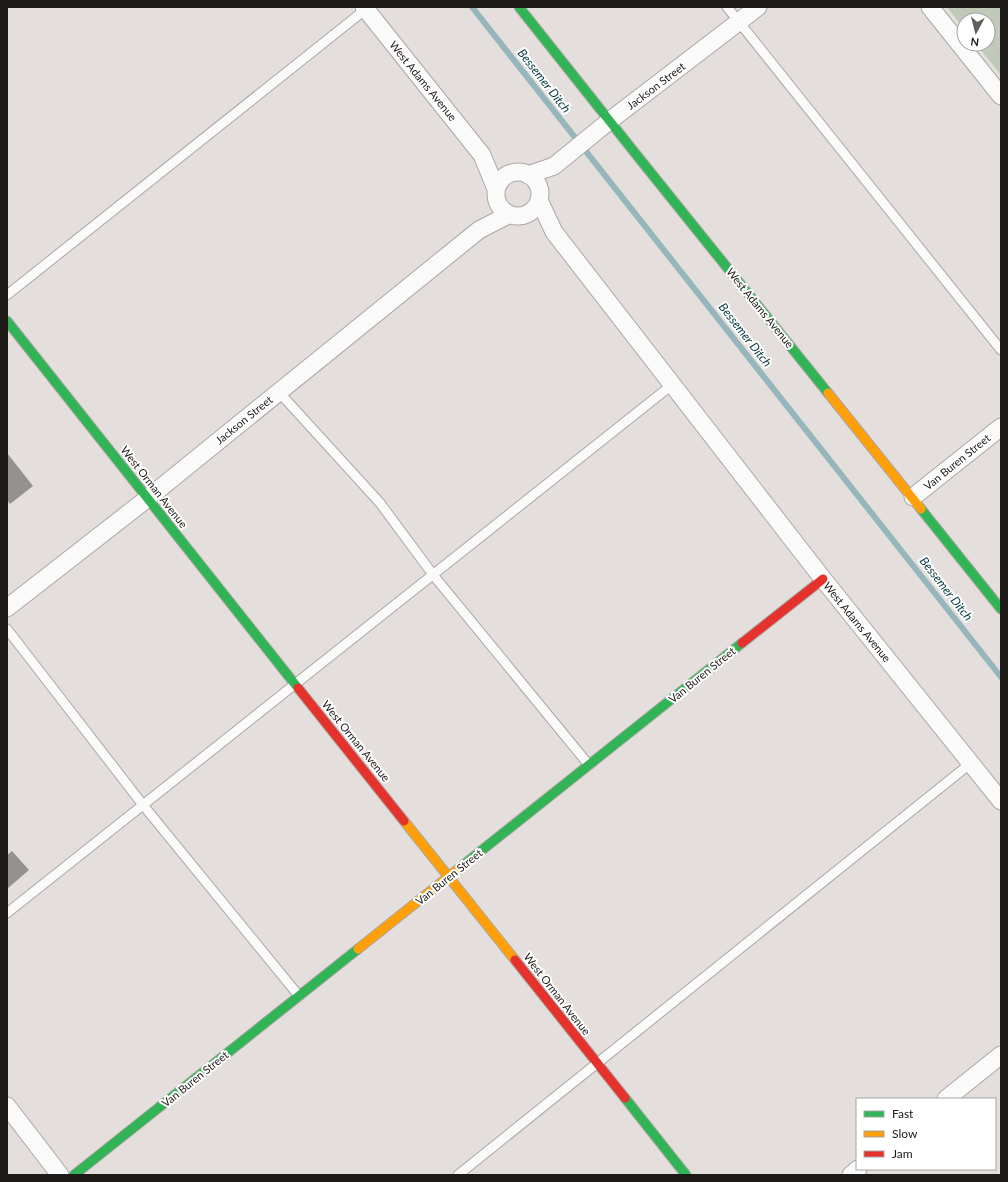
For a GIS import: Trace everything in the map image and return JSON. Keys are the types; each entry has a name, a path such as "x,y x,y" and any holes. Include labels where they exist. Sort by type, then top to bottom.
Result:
{"street":[{"name":"West Adams Avenue","path":"520,7 608,122 913,497 1001,609"},
{"name":"Jackson Street","path":"539,194 556,164 608,122 758,7"},
{"path":"930,7 1001,96"},
{"name":"West Adams Avenue","path":"365,8 482,155 496,196"},
{"name":"West Adams Avenue","path":"482,155 520,174"},
{"name":"Jackson Street","path":"520,174 556,164"},
{"path":"520,174 534,179 539,194 538,204 533,211 526,215 517,217 508,215 501,210 496,196 497,185 502,178 520,174"},
{"name":"West Adams Avenue","path":"539,194 554,232 823,579 1001,801"},
{"name":"Jackson Street","path":"479,230 496,196"},
{"name":"Jackson Street","path":"7,608 148,498 278,391 479,230 508,215"},
{"name":"West Adams Avenue","path":"526,215 554,232"},
{"name":"West Orman Avenue","path":"7,321 686,1175"},
{"name":"Van Buren Street","path":"913,497 1001,427"},
{"name":"Van Buren Street","path":"74,1175 823,579"},
{"path":"947,1098 1001,1055"},
{"path":"7,1106 60,1175"}],"lane":[{"path":"727,7 1001,350"},
{"path":"7,295 365,8"},
{"path":"7,913 434,576 673,384"},
{"path":"278,391 380,503 434,576 589,765"},
{"path":"7,628 143,806 299,996"},
{"path":"458,1175 971,764"}],"green space":[{"path":"947,7 1001,7 1001,75 982,52 996,52 996,12 956,12 956,19"}],"building":[{"path":"7,453 33,486 10,504 7,500"},
{"path":"12,851 29,870 7,889 7,855"}],"waterway":[{"name":"Bessemer Ditch","path":"472,7 1001,677"}],"traffic: fast":[{"path":"519,7 828,393"},
{"path":"7,321 298,688"},
{"path":"921,509 1001,609"},
{"path":"457,870 742,643"},
{"path":"74,1175 358,949"},
{"path":"625,1098 686,1175"}],"traffic: slow":[{"path":"828,393 921,509"},
{"path":"404,821 515,960"},
{"path":"358,949 457,870"}],"traffic: jam":[{"path":"742,643 823,579"},
{"path":"298,688 404,821"},
{"path":"515,960 625,1098"}]}
